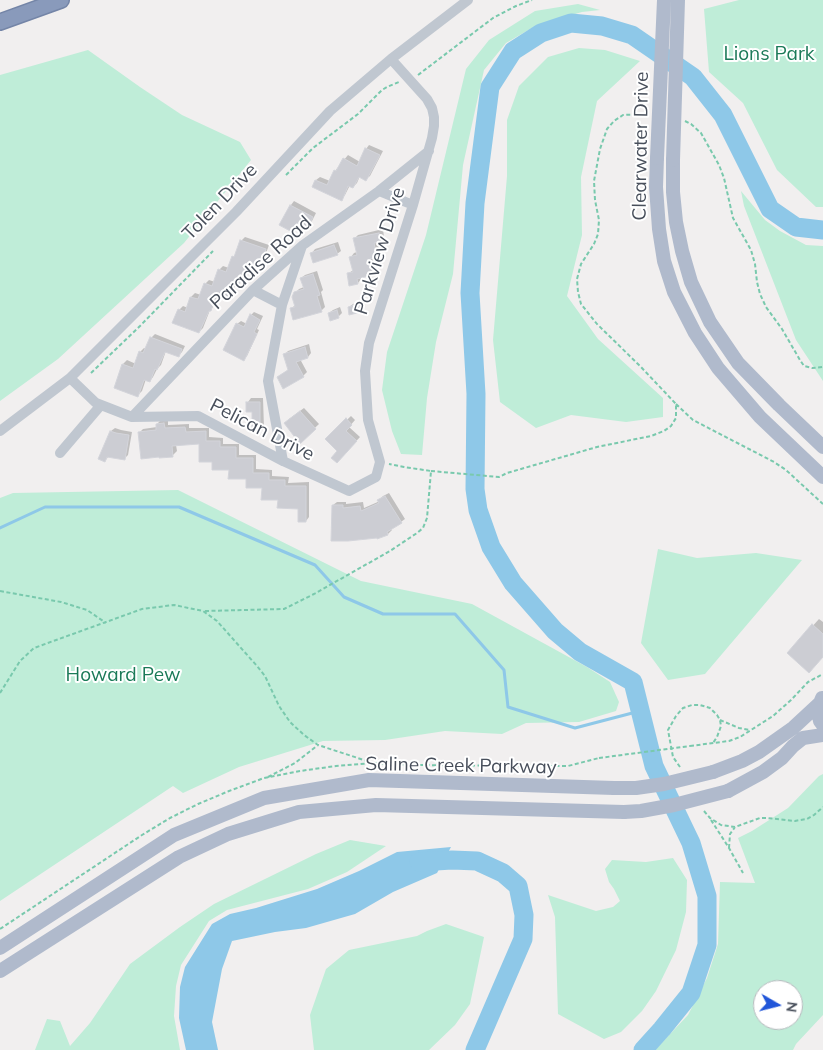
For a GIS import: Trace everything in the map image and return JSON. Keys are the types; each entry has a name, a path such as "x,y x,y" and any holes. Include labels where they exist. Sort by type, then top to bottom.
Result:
{"highway":[{"path":"0,22 61,0"},
{"path":"40,7 67,0"}],"main road":[{"name":"Clearwater Drive","path":"664,0 656,196 664,260 674,292 695,332 718,368 760,417 823,477"},
{"name":"Clearwater Drive","path":"678,0 673,192 676,222 691,282 710,322 738,363 823,447"},
{"path":"821,699 818,712 823,725"},
{"name":"Saline Creek Parkway","path":"0,948 174,835 264,798 369,780 614,788 636,788 664,784 714,772 759,752 793,728 821,699"},
{"path":"0,971 179,857 228,834 299,812 376,804 641,811 728,791 763,772 782,758 803,738 823,735"}],"street":[{"name":"Tolen Drive","path":"0,431 70,378 236,212 330,111 391,59 468,0"},
{"name":"Parkview Drive","path":"379,465 368,420 366,371 369,343 413,205 434,126 432,108 391,59"},
{"name":"Paradise Road","path":"132,418 253,290 302,245 379,191 428,151"},
{"path":"379,191 413,205"},
{"path":"282,461 268,381 282,305 302,245"},
{"path":"253,290 282,305"},
{"name":"Pelican Drive","path":"70,378 96,403 132,418 198,416 282,461 349,491 376,477 379,465"},
{"path":"60,453 101,405"}],"path":[{"path":"419,75 493,18 532,0"},
{"path":"282,179 313,148 358,114 382,90 394,84"},
{"path":"650,115 624,114 614,121 607,130 600,149 594,181 599,220 598,234 581,264 577,279 581,304 597,324 693,420 774,462 786,470 823,504"},
{"path":"684,121 691,124 701,133 719,165 724,178 733,218 751,250 760,294 766,307 804,366 812,368 823,367"},
{"path":"86,376 140,326 214,249"},
{"path":"379,465 499,477 597,447 651,436 664,431 671,426 676,418 676,404"},
{"path":"0,693 20,661 34,648 142,609 174,605 203,611 284,609 314,594 390,551 423,528 427,518 431,471"},
{"path":"0,591 60,602 87,610 106,623"},
{"path":"203,611 217,621 257,666 265,676 279,706 290,722 304,735 318,745 374,763"},
{"path":"599,758 729,741 740,737 773,716 808,682 823,674"},
{"path":"720,720 739,728 751,730"},
{"path":"264,778 282,770 318,745"},
{"path":"710,818 743,873"},
{"path":"729,848 730,834 735,827"}],"green space":[{"name":"Lions Park","path":"739,0 823,0 823,207 816,207 777,170 743,103 709,72 704,9"},
{"path":"578,4 600,10 582,12 537,25 506,43 484,70 463,165 453,274 436,342 427,398 422,455 401,454 392,431 382,390 387,352 426,235 466,69 489,40 535,11"},
{"path":"579,48 605,50 640,61 597,101 581,177 582,235 567,296 598,339 663,398 663,417 626,422 571,415 536,428 500,402 493,340 507,176 507,120 519,86 548,57"},
{"path":"88,50 182,115 240,142 251,160 184,243 58,359 0,401 0,75"},
{"path":"741,191 765,220 780,231 806,245 823,246 823,381 796,340 744,206"},
{"name":"Howard Pew","path":"178,490 361,581 472,604 587,667 610,682 619,702 616,711 579,722 526,723 502,734 445,731 385,740 323,741 239,767 183,793 173,786 0,901 0,498 13,493"},
{"path":"658,549 697,558 756,553 802,560 705,674 668,680 641,643"},
{"path":"823,774 823,1015 796,1044 793,1050 655,1050 688,1015 707,978 718,944 720,882 755,883 738,838 788,808"},
{"path":"350,840 386,846 347,872 308,889 227,910 209,921 181,965 176,986 174,1016 180,1050 35,1050 47,1019 60,1021 70,1046 90,1023 130,964 214,904 316,854"},
{"path":"673,858 687,880 686,912 676,950 656,991 642,1011 621,1032 604,1039 558,1014 555,917 548,895 596,911 613,907 620,901 609,882 605,869 612,860 646,862"},
{"path":"446,924 484,937 470,1004 455,1025 429,1050 314,1050 310,1015 326,969 349,950 417,936"}],"water":[{"path":"451,847 437,873 393,892 355,914 306,928 232,941 222,969 212,1022 218,1050 186,1050 179,1018 180,987 185,967 212,924 230,914 317,889 397,852"}],"building":[{"path":"365,148 380,155 366,181 359,177 353,188 348,186 342,201 312,187 315,180 327,185 334,170 336,171 343,158 357,166"},
{"path":"290,205 313,217 308,227 299,222 294,233 279,225"},
{"path":"379,233 381,242 374,243 377,257 370,259 373,275 357,279 358,284 349,286 347,273 353,272 349,257 357,255 353,238"},
{"path":"240,240 266,249 262,261 257,260 253,272 245,269 239,285 234,283 228,299 216,295 211,311 209,311 199,333 172,323 178,309 185,312 190,297 198,299 204,283 212,286 218,269 226,272"},
{"path":"334,245 338,255 313,263 310,253"},
{"path":"313,274 320,295 317,296 322,312 293,320 290,308 295,307 292,297 294,292 304,289 300,278"},
{"path":"358,304 361,312 349,315 348,307"},
{"path":"337,310 339,318 330,321 328,313"},
{"path":"250,314 260,320 254,332 257,334 244,361 223,350 236,323 244,327"},
{"path":"150,337 182,349 179,357 165,352 150,382 144,380 138,397 114,388 122,364 133,368 139,351 143,353"},
{"path":"305,347 308,358 296,362 304,377 283,389 277,377 288,370 283,354"},
{"path":"246,402 260,402 260,433 252,433 252,412 246,412"},
{"path":"300,411 316,429 300,444 284,423"},
{"path":"346,418 352,425 346,431 357,441 337,463 331,458 337,451 325,439"},
{"path":"164,423 165,428 185,427 186,432 206,431 206,441 220,441 220,447 236,447 236,458 253,458 253,473 269,473 269,480 285,480 285,486 306,486 306,522 298,522 298,509 277,508 278,500 261,500 262,488 246,488 246,479 228,479 229,470 212,470 212,462 199,462 199,444 172,446 173,457 141,459 138,432 156,430 156,424"},
{"path":"110,431 129,435 125,460 107,457 105,462 98,459"},
{"path":"385,496 402,523 387,532 388,535 377,539 331,541 332,505 343,505 343,508 360,506 361,511 379,503 377,500"},
{"path":"812,624 823,634 823,657 809,673 787,653"}],"waterway":[{"path":"643,1050 691,993 707,945 707,896 691,843 654,766 633,682 580,652 555,631 513,583 491,547 478,510 475,489 476,394 470,293 475,203 490,87 513,51 541,33 571,23 602,26 632,35 693,77 723,115 770,209 796,227 823,230"},
{"path":"0,528 45,507 179,507 315,565 344,597 383,614 455,614 504,670 508,707 575,728 640,711"},
{"path":"419,862 477,861 503,873 518,886 524,915 523,939 475,1050"}]}
